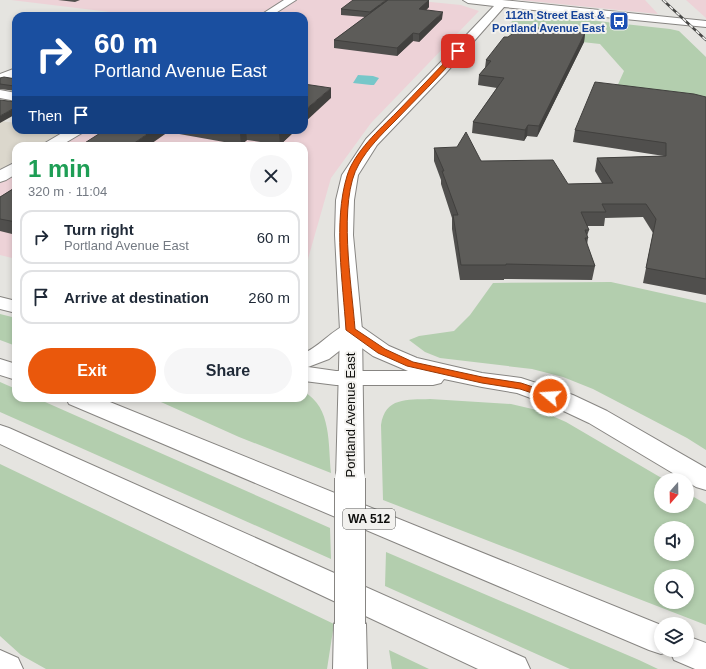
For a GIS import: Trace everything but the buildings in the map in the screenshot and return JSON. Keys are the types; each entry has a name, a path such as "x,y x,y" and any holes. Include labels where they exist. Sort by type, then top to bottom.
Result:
{"main road":[{"path":"468,0 706,24"},
{"name":"Portland Avenue East","path":"350,669 351,330 344,235 347,187 353,168 382,130 440,71 502,3"},
{"path":"0,302 12,306"},
{"path":"308,359 321,354 351,330 381,351 410,364 482,380 521,386 564,401 598,417 706,480"},
{"path":"0,366 12,370"},
{"path":"308,374 350,378 411,377 482,380"},
{"name":"WA 512","path":"88,402 654,637"},
{"path":"0,434 513,669"},
{"path":"694,653 706,658"},
{"path":"0,665 6,669"}],"street":[{"path":"271,12 291,0"},
{"path":"0,79 12,74"},
{"path":"0,94 12,96"},
{"path":"57,142 70,134"},
{"path":"0,177 12,170"}],"shaded area":[{"path":"11,0 410,0 461,5 479,11 371,123 331,178 308,259 308,142 68,142 81,134 308,134 308,12 110,12"},
{"path":"520,0 645,0 658,14"},
{"path":"686,0 706,0 706,18"},
{"path":"0,121 12,122 12,134 61,134 47,142 12,142 12,162 0,170"},
{"path":"12,176 12,258 0,255 0,183"}],"green space":[{"path":"523,14 679,31 706,57 706,105 615,91 624,71 600,44 501,33 517,16"},
{"path":"611,282 706,303 706,450 687,438 593,389 563,377 532,369 440,358 425,352 409,340 419,336 454,331 470,315 493,283"},
{"path":"0,314 12,317 12,344 0,340"},
{"path":"0,382 12,387 12,402 45,402 330,528 331,559 0,412"},
{"path":"308,395 320,407 324,417 329,439 331,473 239,437 161,402 308,402"},
{"path":"430,399 511,404 541,411 566,422 654,474 654,513 694,513 694,497 706,504 706,625 694,620 694,617 685,617 665,609 694,609 694,569 654,569 654,605 383,500 381,425 383,416 387,409 398,402 405,400"},
{"path":"0,464 334,624 327,669 46,669 21,655 0,636"},
{"path":"386,552 658,669 570,669 385,586"},
{"path":"389,650 429,669 392,669"}],"water":[{"path":"358,75 379,78 374,85 353,83"}],"railway":[{"path":"663,0 706,40"}],"place":[{"name":"112th Street East & Portland Avenue East","path":"619,21"}],"route":[{"path":"458,51 371,142 353,168 350,175 345,200 344,235 351,330 381,351 410,364 482,380 521,386 550,396"}]}
